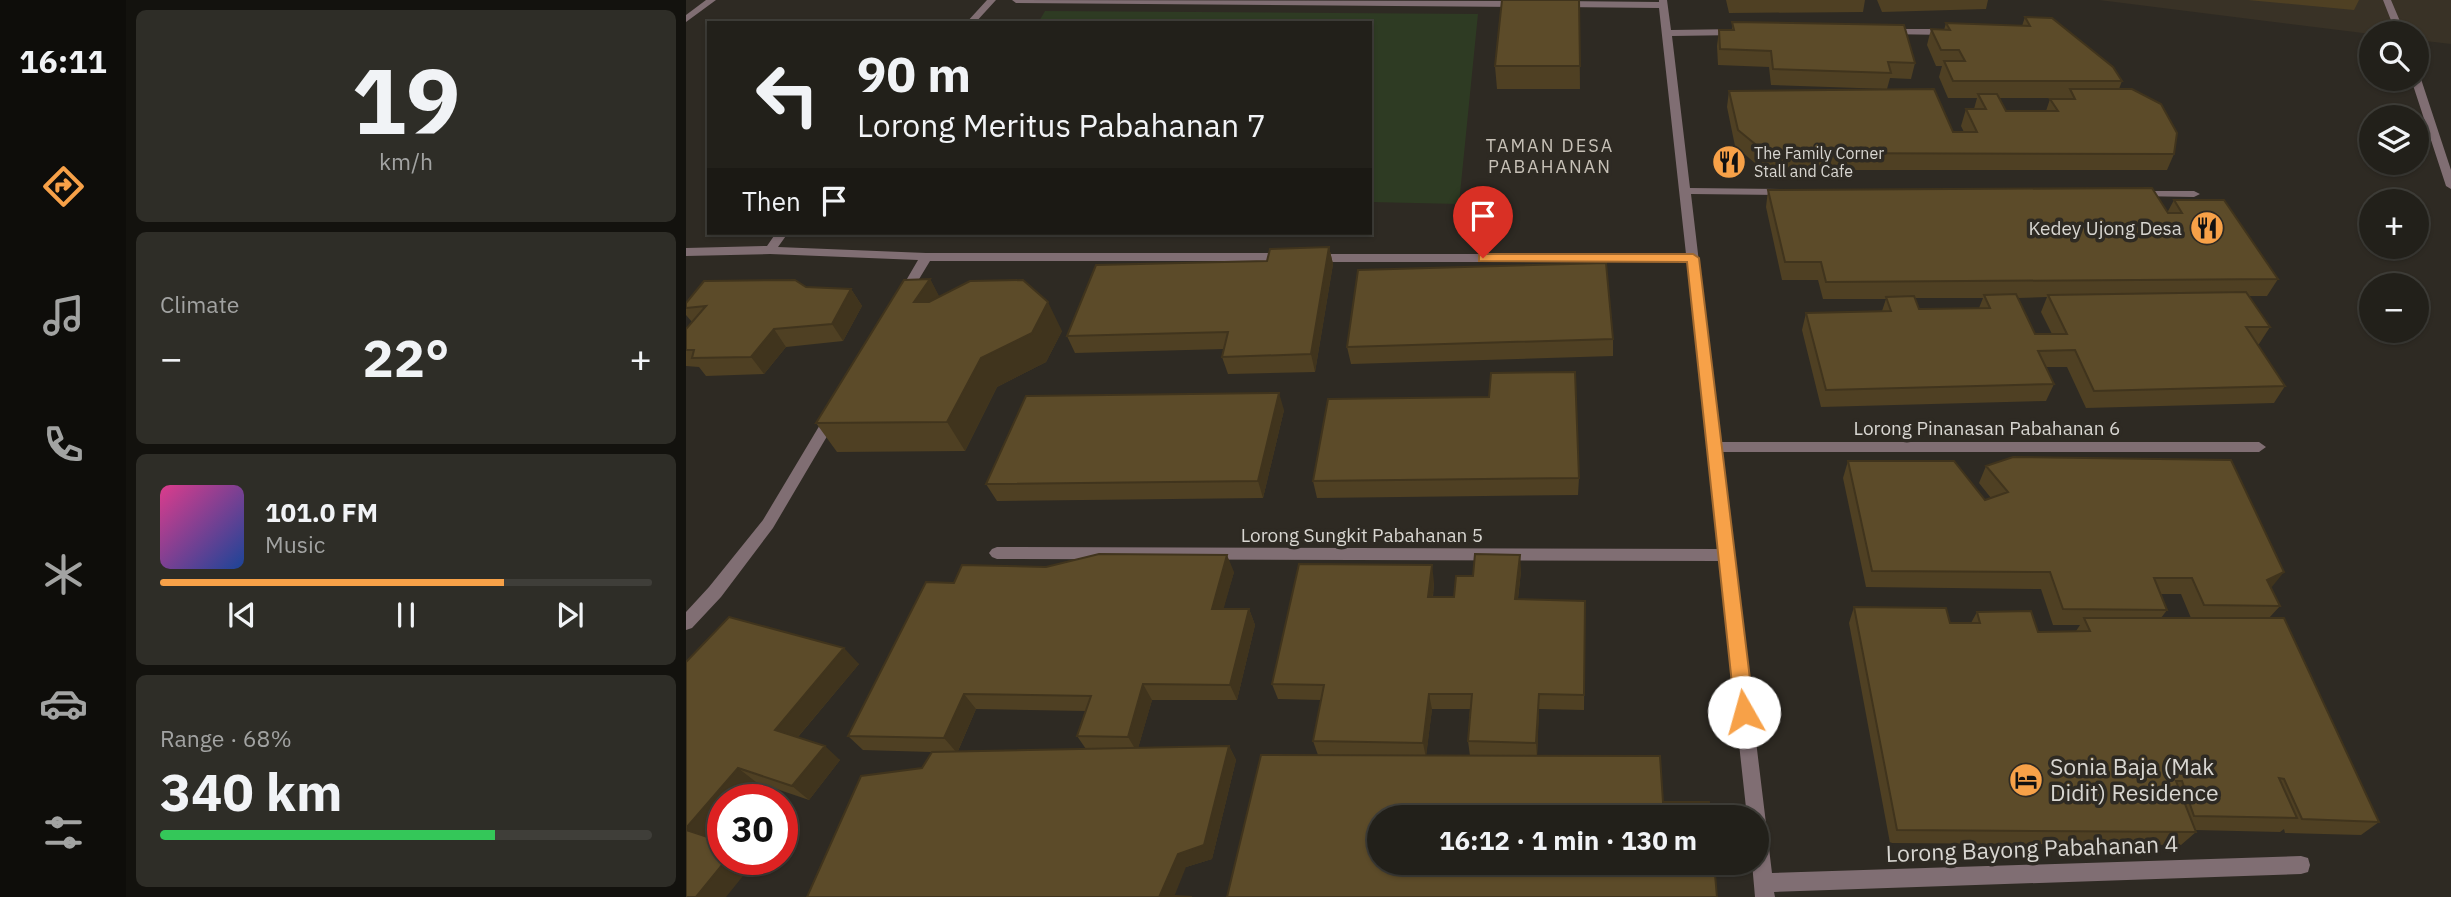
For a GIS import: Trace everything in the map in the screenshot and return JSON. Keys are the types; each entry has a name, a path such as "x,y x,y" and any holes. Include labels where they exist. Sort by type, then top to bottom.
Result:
{"street":[{"path":"686,19 712,0"},
{"path":"972,21 992,0"},
{"path":"1016,0 1526,4"},
{"path":"2387,0 2397,21"},
{"path":"1554,4 1663,2 1755,805"},
{"path":"1667,33 1748,32"},
{"path":"1870,32 1965,32"},
{"path":"2420,91 2451,186"},
{"path":"1685,191 1795,192"},
{"path":"2125,194 2194,194"},
{"path":"770,250 781,235"},
{"path":"686,252 770,250 926,257 1693,258"},
{"path":"899,303 926,257"},
{"path":"686,623 715,592 768,524 837,408"},
{"name":"Lorong Pinanasan Pabahanan 6","path":"1714,447 2259,447"},
{"name":"Lorong Sungkit Pabahanan 5","path":"998,553 1726,555"},
{"name":"Lorong Bayong Pabahanan 4","path":"1764,890 2301,865"}],"shaded area":[{"path":"2099,0 2451,0 2451,44 2429,41 2429,21 2359,21 2359,32"}],"green space":[{"path":"1045,11 1478,14 1459,204 1372,202 1372,21 1039,21"}],"building":[{"path":"1502,0 1579,0 1580,66 1495,66"},
{"path":"2025,17 2052,18 2113,67 2122,81 1953,81 1944,61 1965,61 1959,50 1941,50 1931,29 1950,30 1946,23 2030,26"},
{"path":"1732,22 1904,25 1915,63 1888,62 1891,73 1773,69 1771,51 1720,49 1719,30 1734,30"},
{"path":"1934,89 1953,132 1977,132 1966,109 1986,109 1978,94 1997,94 2006,111 2058,111 2050,99 2075,99 2070,89 2132,89 2161,104 2177,133 2174,154 1766,153 1738,130 1729,91"},
{"path":"2152,188 2168,213 2182,213 2174,200 2224,200 2278,279 1826,282 1821,262 1785,262 1768,190"},
{"path":"1329,247 1311,354 1222,357 1228,332 1067,336 1096,265 1267,261 1270,249"},
{"path":"1606,263 1613,339 1347,347 1358,270"},
{"path":"930,279 914,302 929,302 970,281 1023,280 1048,302 1032,333 981,358 947,422 816,423 904,280"},
{"path":"795,280 806,287 851,289 832,324 774,329 751,357 692,358 694,350 686,350 686,329 706,306 686,308 686,303 704,281"},
{"path":"2246,292 2270,327 2246,327 2285,386 2094,391 2075,350 2038,351 2054,384 1826,390 1806,313 1891,311 1886,297 1914,296 1919,309 1990,308 1984,295 2016,294 2035,334 2067,334 2048,295"},
{"path":"1575,372 1579,478 1313,481 1328,399 1489,397 1491,373"},
{"path":"1279,393 1258,481 986,484 1026,396"},
{"path":"2013,457 2231,460 2284,572 2267,580 2280,606 2204,605 2192,578 2154,578 2167,610 2063,609 2050,572 1872,571 1848,461 1954,461 1985,500 2008,492 1986,466"},
{"path":"1099,554 1227,555 1212,609 1249,609 1230,685 1143,684 1128,737 1077,736 1091,696 964,694 944,738 848,736 926,582 954,583 962,565 1046,567"},
{"path":"1475,554 1520,555 1515,599 1585,601 1584,695 1539,694 1536,743 1468,741 1472,694 1429,694 1423,743 1313,741 1324,685 1272,684 1299,564 1432,565 1428,597 1454,597 1456,576 1473,576"},
{"path":"1854,607 1946,608 1950,623 1980,623 1977,612 2031,611 2038,632 2090,631 2084,618 2284,618 2379,822 2302,819 2284,779 2279,778 2297,818 2194,816 2182,781 2176,781 2196,832 1897,830"},
{"path":"729,617 844,648 775,730 825,746 794,784 786,784 738,768 724,784 707,784 707,804 686,828 686,662"},
{"path":"1229,746 1204,845 1178,854 1160,895 1192,897 807,897 861,776 922,768 932,752"},
{"path":"1261,755 1660,756 1663,802 1709,802 1709,805 1367,805 1367,875 1715,875 1717,897 1227,897"},
{"path":"686,830 707,837 707,875 714,875 696,897 686,897"}],"place":[{"name":"The Family Corner Stall and Cafe","path":"1729,162"},
{"name":"Kedey Ujong Desa","path":"2207,228"},
{"name":"Sonia Baja (Mak Didit) Residence","path":"2026,780"}],"district":[{"name":"TAMAN DESA PABAHANAN","path":"1550,156"}],"route":[{"path":"1483,258 1693,258 1744,712"}]}
